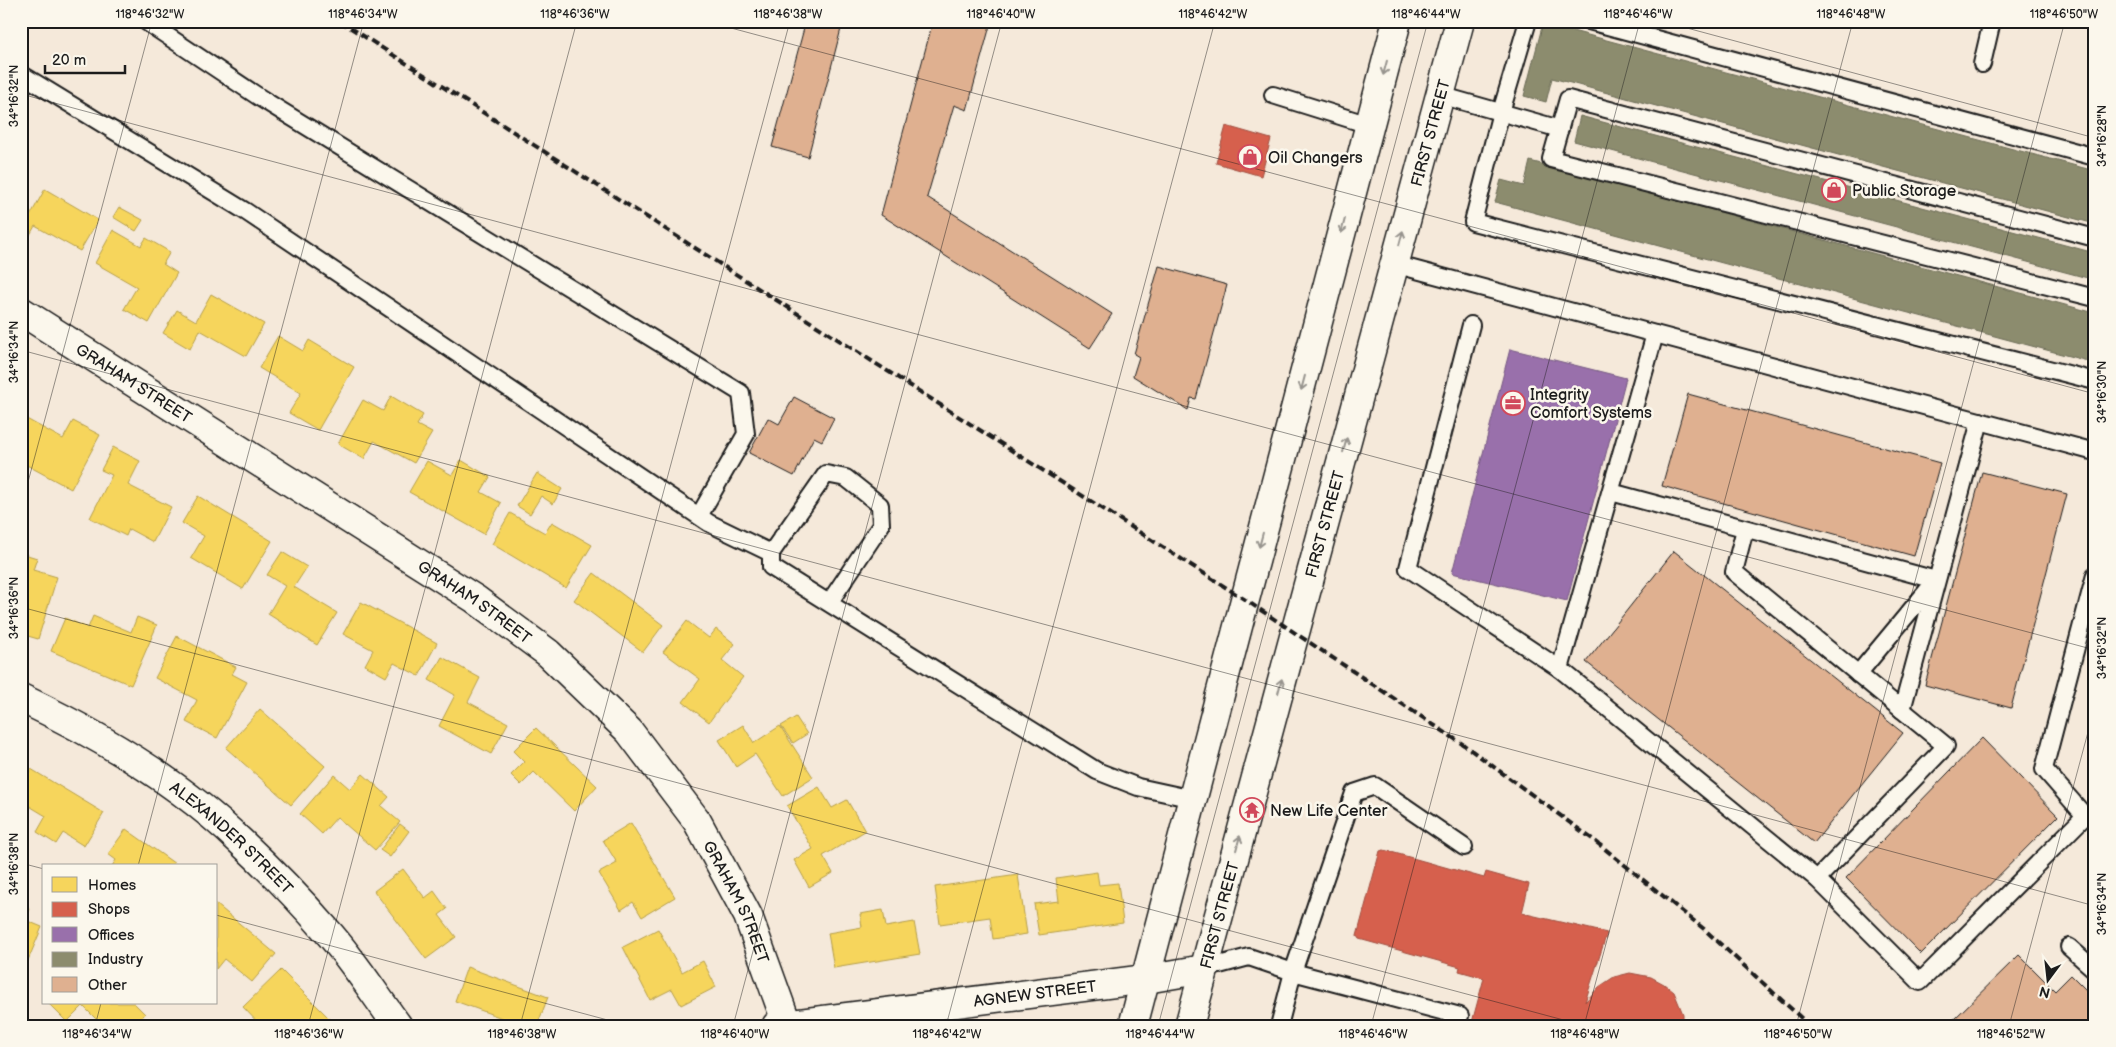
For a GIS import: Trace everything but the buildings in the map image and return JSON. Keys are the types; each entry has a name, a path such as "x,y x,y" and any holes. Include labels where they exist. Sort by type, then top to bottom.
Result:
{"main road":[{"path":"1133,1026 1397,21"},
{"name":"FIRST STREET","path":"1189,1026 1460,21"},
{"name":"GRAHAM STREET","path":"21,311 476,599 548,652 629,731 696,821 748,916 782,1025"},
{"name":"ALEXANDER STREET","path":"21,698 62,717 127,754 186,796 240,840 329,932 398,1026"},
{"name":"AGNEW STREET","path":"782,1025 1146,979 1204,969"}],"lane":[{"path":"145,21 271,104 741,393 746,434 699,516"},
{"path":"1528,21 1501,112 1473,222 2095,381"},
{"path":"1589,21 2095,158"},
{"path":"1982,64 1992,21"},
{"path":"21,74 245,211 709,523 770,554"},
{"path":"1440,95 1560,129"},
{"path":"1272,96 1370,125"},
{"path":"2095,238 1568,99 1552,159 2095,298"},
{"path":"1394,264 2095,452"},
{"path":"1471,325 1408,568 1560,669 1817,878 1920,982 2090,819 2044,769 2095,575"},
{"path":"1560,669 1655,334"},
{"path":"1902,710 1980,421"},
{"path":"830,603 881,525 880,505 846,478 826,474 770,554 771,566 1097,771 1138,786 1193,799"},
{"path":"1611,492 1936,580"},
{"path":"1745,529 1734,572 1946,746 1817,878"},
{"path":"1858,674 1936,580"},
{"path":"1279,1026 1293,972 1354,793 1375,786 1464,847"},
{"path":"2069,946 2095,970"},
{"path":"1204,969 1249,956 1293,972 1460,1016"}],"railway":[{"path":"340,21 1244,599 1464,745 1595,841 1704,929 1810,1026"}],"place":[{"name":"Oil Changers","path":"1250,157"},
{"name":"Public Storage","path":"1834,190"},
{"name":"Integrity Comfort Systems","path":"1513,403"},
{"name":"New Life Center","path":"1252,810"}]}
